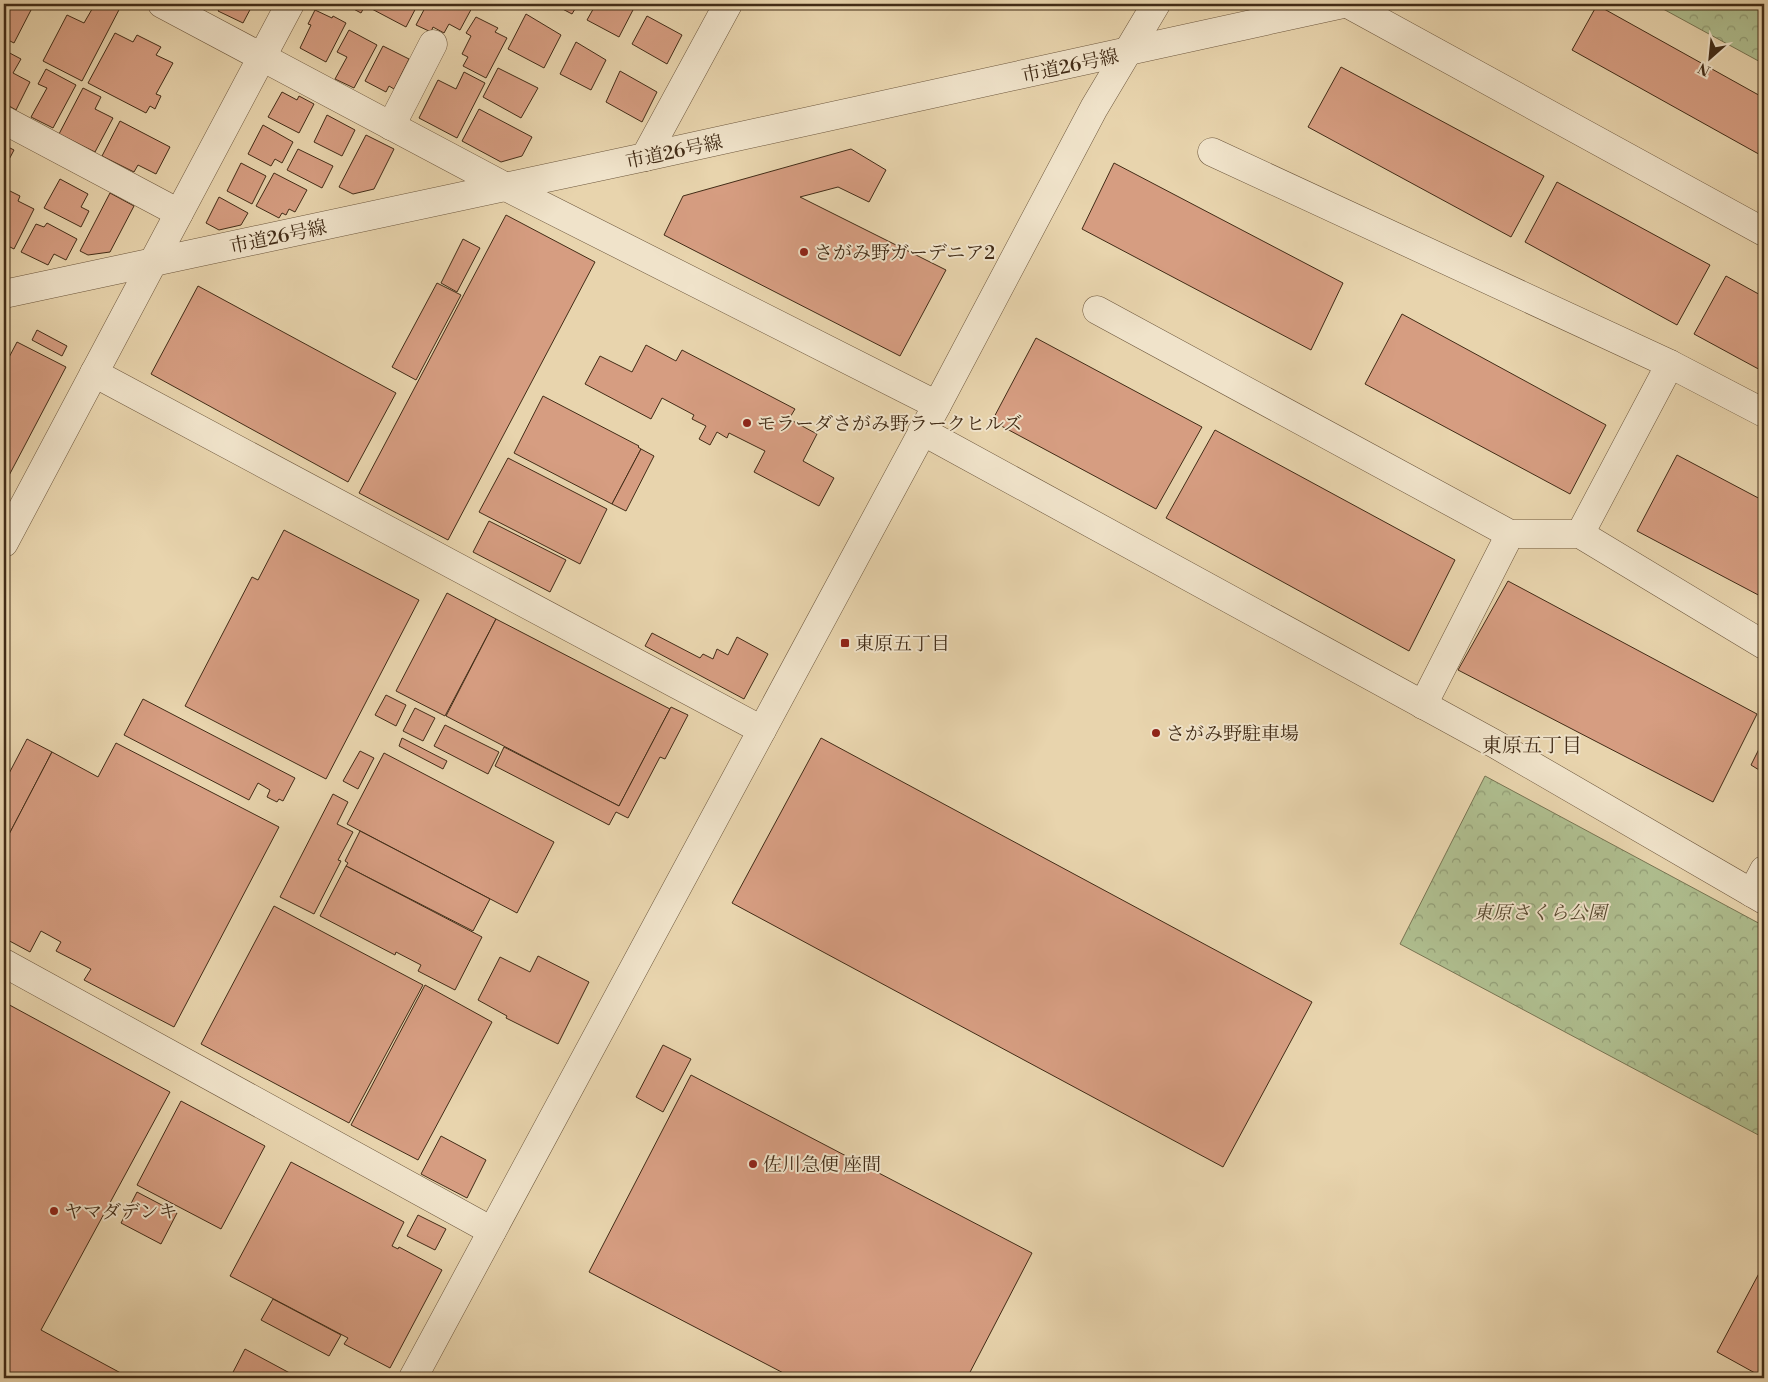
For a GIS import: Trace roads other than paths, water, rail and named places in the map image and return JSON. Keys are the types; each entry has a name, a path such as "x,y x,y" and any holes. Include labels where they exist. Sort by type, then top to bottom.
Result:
{"street":[{"path":"162,4 506,187 937,405"},
{"path":"4,543 290,4"},
{"path":"645,157 728,4"},
{"path":"413,1378 937,405 1094,108 1156,4"},
{"name":"市道26号線","path":"10,289 153,262 506,187 1343,4"},
{"path":"1348,4 1764,232"},
{"path":"391,126 433,44"},
{"path":"4,120 179,213"},
{"path":"1212,152 1670,364 1764,413"},
{"path":"1097,310 1510,534 1580,534 1764,645"},
{"path":"1580,534 1670,364"},
{"path":"94,373 762,730"},
{"path":"922,431 1760,888"},
{"path":"1423,705 1510,534"},
{"path":"4,963 492,1230"}],"place":[{"name":"さがみ野ガーデニア2","path":"804,252"},
{"name":"モラーダさがみ野ラークヒルズ","path":"747,423"},
{"name":"東原五丁目","path":"845,643"},
{"name":"さがみ野駐車場","path":"1156,733"},
{"name":"佐川急便 座間","path":"753,1164"},
{"name":"ヤマダデンキ","path":"54,1211"}],"district":[{"name":"東原五丁目","path":"1532,745"}],"park label":[{"name":"東原さくら公園","path":"1540,912"}]}
